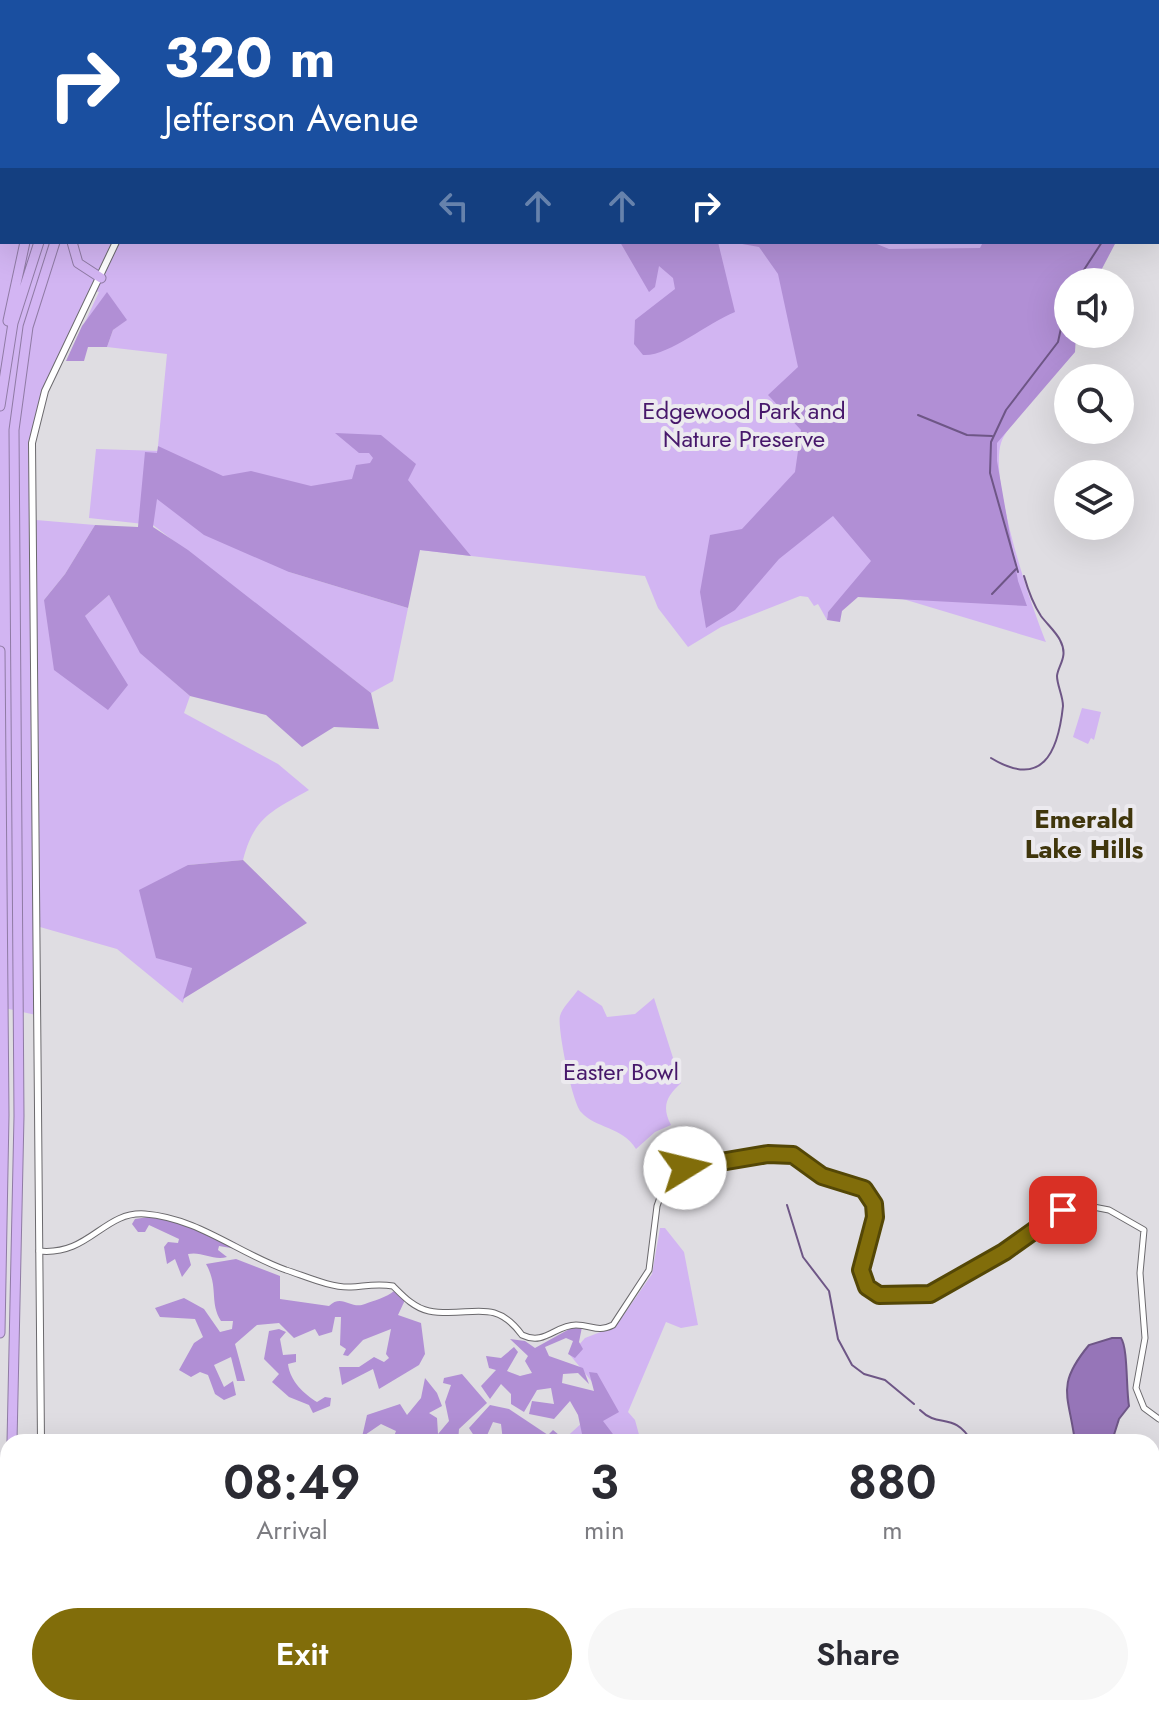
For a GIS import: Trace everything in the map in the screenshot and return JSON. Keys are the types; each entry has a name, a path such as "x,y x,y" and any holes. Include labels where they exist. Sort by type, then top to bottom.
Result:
{"highway":[{"path":"0,406 9,314 25,244"},
{"path":"2,385 13,323 38,244"},
{"path":"12,1434 19,1126 14,430 23,347 54,244"},
{"path":"73,244 78,263 101,278"},
{"path":"0,651 4,1081 0,1333"}],"main road":[{"path":"41,1434 32,452 45,391 115,244"}],"street":[{"path":"39,1251 62,1252 77,1247 119,1219 145,1214 198,1228 271,1264 337,1286 393,1286 410,1303 429,1311 498,1311 522,1335 538,1340 577,1325 602,1330 613,1325 649,1270 657,1206 664,1186 676,1173 695,1165 768,1154 793,1155 822,1176 855,1184 870,1195 875,1217 861,1270 867,1287 879,1295 930,1294 1004,1252 1063,1210 1078,1204 1109,1210 1144,1230 1140,1273 1145,1338 1136,1388 1144,1408 1159,1419"}],"green space":[{"name":"Edgewood Park and Nature Preserve","path":"0,244 1105,244 1082,268 1054,268 1054,348 1073,348 1075,352 1064,364 1054,364 1054,375 1023,410 1001,443 999,461 1006,512 1046,642 853,584 828,612 827,620 818,604 814,606 808,597 800,596 721,627 688,647 658,608 645,576 420,550 289,572 408,608 393,681 371,693 153,525 89,518 96,449 161,451 158,446 167,354 107,347 113,330 126,320 107,293 85,322 99,292 95,291 45,391 33,435 36,1015 0,1007"},
{"path":"36,520 95,525 65,574 44,600 85,616 109,595 141,653 190,696 184,713 278,764 309,790 259,824 243,860 188,865 192,968 183,1003 117,949 40,927"},
{"path":"1082,708 1101,712 1094,740 1091,738 1088,744 1073,737"},
{"name":"Easter Bowl","path":"578,990 602,1006 607,1017 635,1014 654,998 681,1083 667,1102 666,1112 671,1125 655,1132 636,1149 624,1136 587,1118 577,1105 566,1064 560,1016"},
{"path":"660,1228 665,1228 684,1252 698,1325 681,1328 666,1322 628,1412 635,1420 639,1434 570,1434 607,1400 570,1355 585,1338 616,1326 652,1274"}],"shaded area":[{"path":"621,244 718,244 735,312 664,351 643,355 634,344 635,320 675,289 673,278 659,266 655,287 649,292"},
{"path":"742,244 877,244 889,249 980,248 982,244 1115,244 1102,268 1054,268 1054,348 1075,348 1075,352 1065,364 1054,364 1054,376 997,443 997,461 1018,581 1027,606 858,597 842,611 840,622 827,620 828,612 871,561 833,516 779,559 735,610 706,628 700,592 710,535 742,529 795,472 801,430 768,395 798,367 778,274 759,247"},
{"path":"107,292 127,320 113,330 107,347 88,347 84,361 66,361 82,326"},
{"path":"335,433 381,435 416,464 408,480 471,556 420,550 408,608 289,572 204,535 157,499 153,527 188,550 371,693 379,729 334,727 302,747 266,715 190,696 140,653 109,595 85,616 128,685 108,710 54,670 44,600 65,574 95,525 138,527 145,452 157,453 158,446 223,476 251,471 311,486 352,479 356,465 370,463 373,458 369,453 359,453"},
{"path":"243,860 307,923 183,999 192,968 156,958 139,890 188,865"},
{"path":"148,1217 174,1221 236,1243 237,1249 219,1246 218,1250 227,1257 222,1258 188,1254 191,1265 182,1277 175,1259 167,1264 164,1247 168,1242 178,1243 179,1239 149,1225 145,1232 138,1232 132,1224 135,1219"},
{"path":"236,1259 280,1276 280,1299 329,1306 338,1301 360,1305 394,1291 405,1300 398,1315 421,1323 425,1354 419,1365 379,1389 373,1369 342,1385 339,1367 359,1367 374,1357 384,1362 389,1358 386,1354 391,1329 363,1340 348,1356 343,1355 346,1349 340,1345 341,1317 335,1317 332,1332 319,1336 315,1329 294,1338 279,1323 257,1325 235,1344 245,1381 237,1381 231,1357 214,1365 224,1387 233,1381 236,1395 224,1400 215,1394 208,1375 200,1372 191,1377 179,1370 194,1343 203,1337 195,1319 160,1317 155,1308 184,1298 204,1309 220,1332 232,1329 233,1321 221,1321 217,1314 212,1280 206,1264"},
{"path":"573,1327 582,1327 579,1342 583,1349 575,1358 568,1354 573,1341 566,1338 545,1347 549,1356 583,1368 589,1384 578,1373 563,1374 562,1383 594,1391 589,1372 597,1373 619,1412 603,1421 613,1434 582,1434 578,1415 570,1401 554,1419 529,1414 532,1401 554,1404 551,1388 537,1390 524,1412 511,1404 511,1394 501,1384 490,1399 481,1386 496,1370 489,1368 486,1356 501,1358 514,1347 518,1352 507,1371 520,1376 532,1373 525,1361 528,1356 510,1339 525,1341 535,1348"},
{"path":"279,1329 286,1332 280,1339 283,1355 296,1354 296,1362 288,1364 295,1381 317,1402 325,1397 331,1398 330,1406 313,1413 309,1405 289,1397 272,1382 279,1374 264,1359 269,1331"},
{"path":"1112,1338 1121,1338 1123,1343 1129,1406 1119,1419 1114,1434 1074,1434 1068,1381 1078,1359 1089,1345"},
{"path":"462,1374 487,1403 459,1429 459,1434 438,1434 449,1421 445,1402 451,1385 443,1383 444,1378"},
{"path":"425,1378 437,1393 442,1406 429,1413 437,1418 438,1434 395,1434 396,1431 381,1424 363,1434 367,1415 400,1404 407,1415 421,1398"},
{"path":"490,1405 509,1409 546,1434 502,1434 501,1424 493,1422 488,1434 473,1434 469,1428"}],"waterway":[{"path":"1085,268 1101,244"},
{"path":"1018,572 990,473 991,442 1006,410 1054,347"},
{"path":"918,415 967,435 992,436"},
{"path":"992,594 1016,569"},
{"path":"991,758 1009,767 1023,770 1035,768 1051,751 1061,723 1063,702 1057,676 1063,656 1062,646 1038,611 1024,576"},
{"path":"787,1205 803,1257 829,1291 838,1339 852,1365 864,1374 885,1380 914,1404"},
{"path":"920,1410 934,1419 953,1423 966,1434"}],"district":[{"name":"Emerald Lake Hills","path":"1084,834"}],"route":[{"path":"685,1168 778,1153 793,1155 822,1176 864,1189 874,1204 875,1217 863,1256 862,1278 867,1287 879,1295 922,1296 939,1290 1004,1252 1063,1210"}]}
